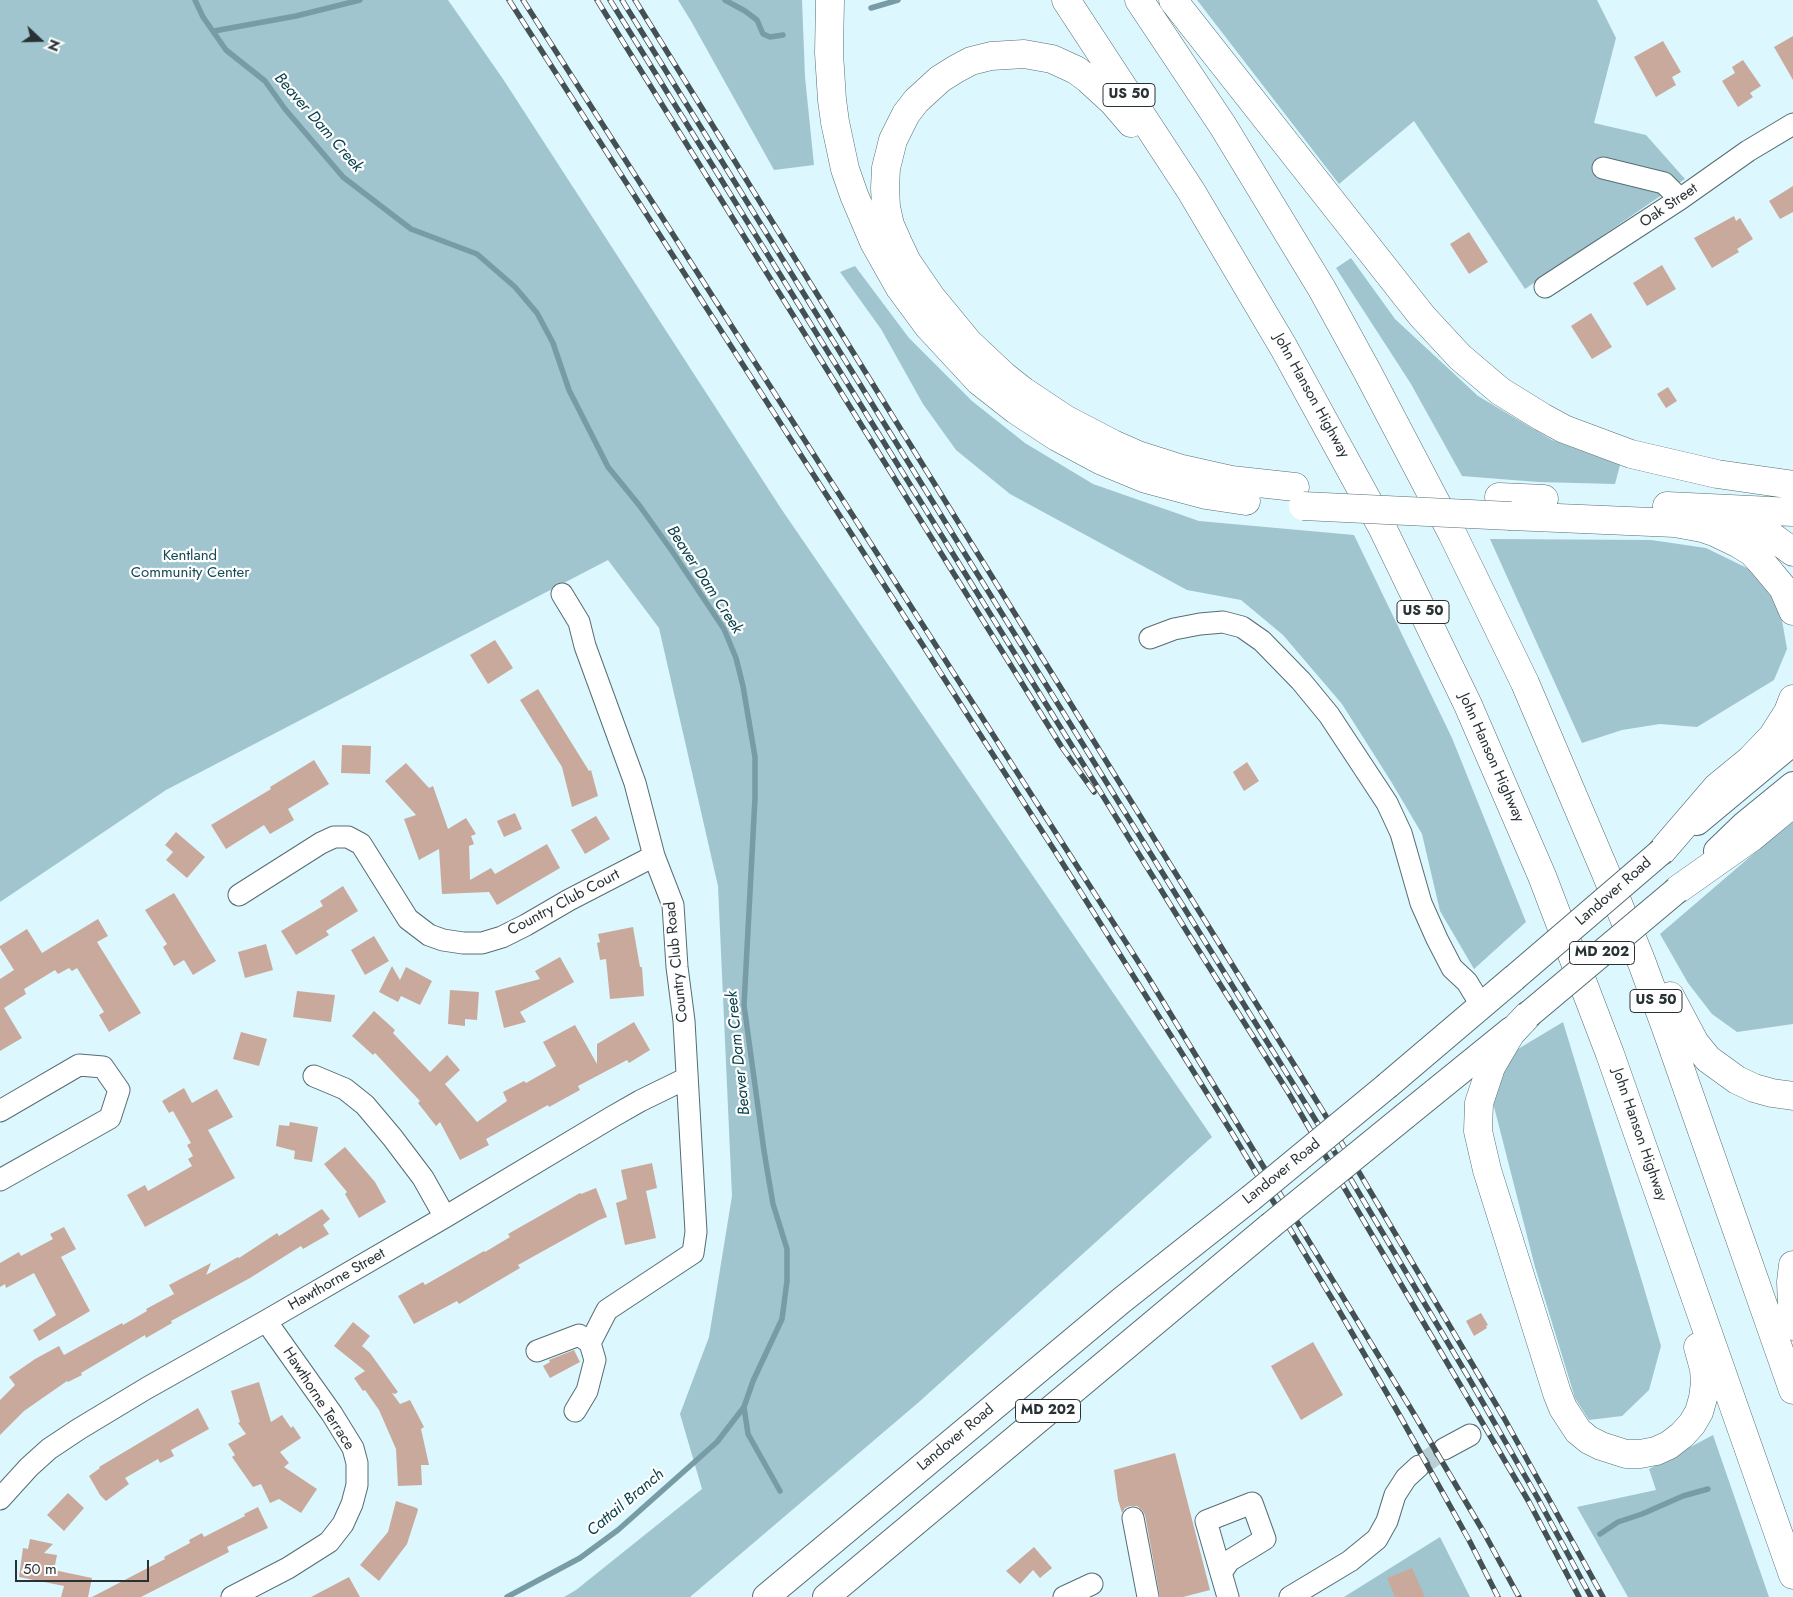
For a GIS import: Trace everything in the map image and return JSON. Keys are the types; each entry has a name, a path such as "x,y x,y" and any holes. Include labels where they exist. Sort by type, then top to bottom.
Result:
{"highway":[{"path":"830,0 829,53 832,100 840,145 854,195 885,264 915,308 944,345 979,381 1016,410 1057,437 1122,470 1174,487 1237,500 1299,496 1505,506 1793,512"},
{"name":"John Hanson Highway","path":"1066,0 1191,190 1251,291 1314,401 1382,527 1442,650 1534,858 1610,1054 1793,1575"},
{"name":"US 50","path":"1139,0 1218,118 1322,289 1452,533 1516,666 1605,871 1666,1028 1793,1390"},
{"path":"1173,0 1422,316 1460,357 1500,391 1542,418 1564,429 1631,454 1717,474 1793,485"},
{"path":"1191,190 1113,102 1088,78 1058,61 1038,55 1024,54 991,56 972,61 940,79 927,90 906,114 893,140 886,168 885,188 886,207 890,225 907,262 918,279 968,342 1023,391 1074,424 1138,455 1182,469 1299,496"},
{"path":"1505,506 1675,524 1714,532 1752,552 1783,588 1793,611"},
{"path":"1720,509 1759,527 1793,552"},
{"path":"1662,851 1717,787 1750,760 1772,737 1788,712 1793,699"},
{"path":"1677,890 1752,837 1793,803"},
{"path":"1605,871 1652,948 1674,1005 1695,1043 1708,1059 1738,1080 1763,1091 1793,1096"},
{"path":"1528,1015 1511,1033 1500,1050 1491,1066 1482,1090 1478,1109 1478,1131 1487,1170 1556,1393 1563,1408 1578,1431 1589,1440 1613,1451 1626,1454 1640,1454 1656,1451 1669,1445 1687,1430 1699,1412 1705,1383 1700,1354 1633,1163 1610,1054"},
{"path":"1793,1265 1791,1304 1793,1326"}],"main road":[{"name":"Landover Road","path":"766,1597 1122,1300 1251,1198 1388,1085 1480,1005 1793,742"},
{"name":"MD 202","path":"826,1597 1270,1226 1528,1015 1677,890 1744,825 1793,785"}],"street":[{"name":"Oak Street","path":"1545,287 1680,199 1748,151 1793,124"},
{"path":"1603,168 1664,183 1680,199"},
{"name":"Country Club Road","path":"562,594 579,622 585,646 636,783 654,856 673,905 677,967 684,1021 696,1232 692,1253 607,1310 590,1343"},
{"path":"1150,638 1174,629 1200,624 1223,622 1242,627 1262,640 1301,681 1330,715 1387,803 1401,833 1421,903 1437,939 1452,968 1467,982 1480,1005"},
{"name":"Country Club Court","path":"239,896 321,843 334,837 348,837 361,844 408,918 429,935 443,940 482,943 502,937 526,925 569,900 654,856"},
{"path":"0,1111 79,1065 104,1067 119,1090 110,1118 0,1180"},
{"path":"314,1076 345,1089 365,1105 423,1178 445,1217"},
{"name":"Hawthorne Street","path":"0,1499 29,1467 49,1449 79,1429 445,1217 612,1116 687,1078"},
{"name":"Hawthorne Terrace","path":"232,1597 288,1568 329,1542 343,1524 352,1504 357,1485 357,1463 353,1448 332,1414 266,1321"},
{"path":"537,1350 579,1335 590,1343 595,1360 587,1391 575,1411"},
{"path":"1444,1449 1470,1435"},
{"path":"1290,1597 1355,1558 1377,1539 1387,1521 1395,1494 1406,1478 1419,1466"},
{"path":"1134,1518 1148,1597"},
{"path":"1221,1573 1228,1597"},
{"path":"1064,1597 1092,1584"}],"green space":[{"name":"Kentland Community Center","path":"0,0 448,0 503,79 782,510 1212,1137 919,1402 690,1597 564,1597 576,1590 702,1489 680,1414 709,1337 732,1196 718,886 659,628 608,560 166,790 0,902"},
{"path":"678,0 802,0 805,77 814,165 774,170"},
{"path":"1197,0 1597,0 1616,38 1594,123 1646,135 1685,179 1525,289 1414,121 1339,184"},
{"path":"1351,258 1395,319 1478,396 1552,440 1620,465 1615,484 1538,482 1462,476 1411,384 1336,268"},
{"path":"855,266 909,338 972,401 1025,443 1093,484 1199,521 1354,535 1452,738 1526,922 1474,969 1440,911 1422,834 1342,704 1283,635 1241,600 1187,590 1010,494 956,450 923,404 881,329 840,272"},
{"path":"1490,539 1651,540 1706,548 1751,570 1779,603 1787,649 1774,680 1697,727 1660,724 1622,730 1582,743"},
{"path":"1793,820 1793,1024 1737,1032 1712,1014 1688,983 1660,934"},
{"path":"1563,1022 1661,1346 1649,1390 1622,1416 1589,1420 1575,1398 1535,1267 1490,1091 1518,1049"},
{"path":"1713,1435 1769,1597 1628,1597 1577,1507 1656,1490 1649,1469"},
{"path":"1440,1537 1470,1597 1344,1597"}],"building":[{"path":"1793,36 1793,80 1774,47"},
{"path":"1663,41 1681,72 1672,77 1676,85 1656,97 1634,57"},
{"path":"1743,60 1761,86 1750,93 1753,97 1738,107 1722,81 1735,73 1732,67"},
{"path":"1793,186 1793,212 1780,219 1769,201"},
{"path":"1734,216 1736,221 1740,218 1753,239 1737,249 1739,252 1712,268 1694,238"},
{"path":"1469,232 1488,262 1469,274 1450,244"},
{"path":"1662,265 1676,289 1647,306 1633,283"},
{"path":"1591,313 1612,347 1592,359 1571,326"},
{"path":"1668,387 1677,401 1666,408 1657,394"},
{"path":"495,640 513,668 488,684 470,655"},
{"path":"538,689 589,771 591,770 598,796 572,807 562,767 520,700"},
{"path":"342,745 371,746 370,774 341,773"},
{"path":"314,760 329,784 288,809 294,820 270,834 264,825 226,849 211,825 271,789 270,787"},
{"path":"1247,762 1259,781 1244,791 1233,772"},
{"path":"406,763 429,788 433,786 448,829 466,818 476,834 471,836 474,844 469,846 470,880 491,868 495,874 547,844 560,868 497,905 489,892 442,894 439,849 419,860 404,819 416,815 385,781"},
{"path":"515,813 522,829 504,837 497,821"},
{"path":"596,816 610,839 585,854 571,830"},
{"path":"176,832 205,857 187,878 166,860 173,852 165,845"},
{"path":"343,886 358,911 326,931 329,935 296,955 281,931 323,906 320,901"},
{"path":"174,893 216,961 193,975 184,960 174,966 163,947 167,944 145,910"},
{"path":"98,919 108,936 97,942 141,1013 109,1032 99,1015 104,1012 77,968 72,971 69,968 58,974 55,970 24,989 26,994 4,1008 22,1038 0,1051 0,979 14,970 0,946 27,929 42,953"},
{"path":"633,927 640,967 642,967 644,996 610,999 606,959 600,960 597,943 600,942 598,934"},
{"path":"374,936 389,961 365,975 351,950"},
{"path":"266,944 273,970 245,978 238,952"},
{"path":"560,957 574,982 520,1012 526,1022 504,1028 495,991 540,979 535,971"},
{"path":"392,966 400,980 406,967 432,981 420,1005 401,996 398,1002 379,992"},
{"path":"450,990 479,992 477,1020 465,1019 465,1026 448,1024"},
{"path":"297,991 335,995 331,1022 293,1017"},
{"path":"374,1011 395,1030 393,1033 430,1072 447,1055 460,1070 445,1084 477,1122 507,1101 503,1092 524,1081 526,1083 556,1066 543,1042 575,1025 597,1064 597,1044 634,1022 650,1050 629,1063 627,1060 578,1086 580,1090 486,1139 489,1145 460,1160 440,1122 436,1126 418,1103 420,1101 375,1053 373,1055 352,1036"},
{"path":"241,1032 267,1039 259,1066 233,1059"},
{"path":"184,1088 192,1103 217,1089 233,1117 208,1130 235,1178 145,1227 127,1195 145,1185 148,1191 192,1166 188,1159 193,1156 187,1145 191,1143 173,1111 169,1113 162,1101"},
{"path":"290,1122 318,1127 312,1162 294,1159 295,1151 276,1146 279,1125 289,1126"},
{"path":"345,1147 375,1182 386,1202 359,1218 345,1194 347,1192 324,1164"},
{"path":"652,1163 657,1188 646,1191 656,1238 625,1245 616,1203 627,1199 621,1170"},
{"path":"596,1188 607,1217 518,1265 520,1268 459,1304 457,1301 414,1324 398,1296 423,1282 425,1285 485,1252 510,1237 508,1234 580,1193"},
{"path":"322,1209 330,1219 323,1225 329,1234 303,1249 301,1246 250,1278 171,1321 172,1323 146,1338 145,1335 81,1373 82,1375 67,1381 24,1411 0,1435 0,1400 15,1385 9,1377 35,1359 59,1346 64,1355 122,1323 123,1325 147,1311 146,1309 174,1294 169,1285 211,1263 206,1275 239,1258 277,1233 279,1236"},
{"path":"64,1227 76,1249 61,1257 90,1311 39,1341 33,1330 56,1315 34,1273 6,1288 5,1284 0,1287 0,1263 19,1252 21,1256 53,1239 50,1234"},
{"path":"1481,1313 1488,1325 1486,1326 1487,1328 1474,1336 1466,1321"},
{"path":"353,1322 370,1336 362,1346 370,1353 398,1392 392,1393 400,1404 410,1400 424,1427 421,1429 429,1465 421,1465 422,1485 398,1486 396,1449 379,1410 354,1378 365,1371 334,1346"},
{"path":"1313,1342 1343,1395 1301,1420 1271,1366"},
{"path":"574,1350 580,1362 550,1378 543,1366 550,1362 549,1360"},
{"path":"259,1382 271,1422 282,1415 301,1438 280,1452 289,1463 284,1467 317,1489 301,1513 279,1499 270,1503 261,1484 253,1487 232,1457 235,1455 228,1444 246,1434 238,1423 240,1422 231,1391"},
{"path":"198,1408 209,1429 171,1450 174,1456 160,1463 158,1459 125,1478 129,1484 106,1501 100,1495 89,1476 99,1467"},
{"path":"1175,1453 1210,1590 1183,1597 1160,1597 1145,1515 1137,1506 1125,1508 1122,1513 1118,1500 1114,1470"},
{"path":"68,1493 84,1508 64,1531 47,1515"},
{"path":"396,1501 418,1510 407,1544 379,1581 360,1565 388,1532"},
{"path":"258,1507 268,1528 227,1547 229,1552 141,1597 92,1597 165,1559 164,1557 190,1543 189,1540 202,1533 204,1537 245,1516 244,1514"},
{"path":"30,1539 53,1544 44,1553 57,1555 54,1570 92,1578 88,1597 61,1597 64,1586 19,1577 23,1548 28,1549"},
{"path":"1034,1547 1052,1568 1040,1578 1033,1570 1020,1584 1006,1571"},
{"path":"1412,1568 1425,1597 1395,1597 1387,1578"},
{"path":"349,1577 360,1597 311,1597"}],"waterway":[{"name":"Beaver Dam Creek","path":"195,0 203,17 226,50 265,81 285,109 343,177 411,229 477,254 515,287 537,313 553,343 569,390 608,467 639,505 672,551 724,629 736,658 743,686 755,757 755,798 744,1005 773,1204 787,1249 787,1281 782,1319 753,1381 744,1407 748,1434 780,1491"},
{"path":"214,31 296,16 360,0"},
{"path":"725,0 757,20 763,34 770,37 783,35"},
{"path":"871,8 898,0"},
{"name":"Cattail Branch","path":"507,1597 580,1558 618,1530 717,1442 744,1407"},
{"path":"1600,1534 1618,1522 1683,1496 1708,1489"}],"tunnel":[{"path":"1419,1466 1444,1449"}],"railway":[{"path":"509,0 1058,856 1232,1133 1400,1416 1469,1540 1498,1597"},
{"path":"523,0 1148,977 1411,1409 1483,1531 1519,1597"},
{"path":"597,0 1061,746 1094,792"},
{"path":"610,0 1288,1092 1529,1502 1579,1597"},
{"path":"622,0 1318,1124 1467,1375 1537,1497 1591,1597"},
{"path":"635,0 1324,1113 1504,1418 1603,1597"}]}
